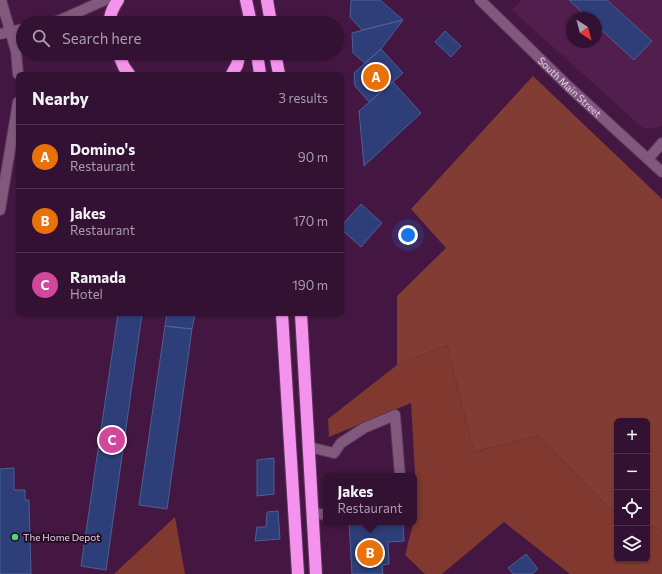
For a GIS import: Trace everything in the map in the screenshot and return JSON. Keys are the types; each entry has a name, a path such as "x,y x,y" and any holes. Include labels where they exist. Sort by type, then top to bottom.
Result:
{"highway":[{"path":"111,16 118,0"},
{"path":"245,16 246,0"},
{"path":"246,0 249,16"},
{"path":"267,0 270,16"},
{"path":"270,0 270,16"},
{"path":"121,60 128,72"},
{"path":"233,72 238,60"},
{"path":"258,60 260,72"},
{"path":"276,60 279,72"},
{"path":"282,316 298,574"},
{"path":"301,316 316,574"}],"street":[{"path":"1,0 16,51"},
{"path":"69,16 105,0"},
{"name":"South Main Street","path":"480,0 540,59 662,172"},
{"path":"0,34 16,31"},
{"path":"17,60 18,72"},
{"path":"0,210 16,114"},
{"path":"648,159 662,143"},
{"path":"309,447 334,454 341,443 364,428 395,415 400,473"},
{"path":"313,513 323,515"}],"shaded area":[{"path":"521,0 662,0 662,125 659,127 643,128 512,10"},
{"path":"533,76 662,199 662,530 650,525 650,418 614,418 614,510 608,507 538,435 474,452 447,345 397,365 397,296 446,248 411,209"},
{"path":"447,345 474,452 538,435 608,507 614,510 614,562 650,562 650,525 662,530 662,574 570,574 504,522 442,574 425,574 405,555 413,525 417,525 417,473 415,473 411,403 329,437 328,419 397,365"},
{"path":"175,517 185,574 114,574"}],"building":[{"path":"351,0 380,0 403,20 362,30 350,17"},
{"path":"569,0 607,0 652,41 634,60 602,31 602,12 582,12"},
{"path":"403,20 381,49 365,63 353,53 352,33"},
{"path":"445,31 461,46 451,57 435,42"},
{"path":"381,49 403,73 369,102 355,86 354,73"},
{"path":"393,82 421,113 364,166 359,111"},
{"path":"361,204 382,223 361,247 344,232 344,223"},
{"path":"118,316 142,316 106,570 81,566"},
{"path":"167,316 195,316 192,329 165,326"},
{"path":"165,326 192,329 167,509 139,505"},
{"path":"274,458 274,494 257,496 257,460"},
{"name":"The Home Depot","path":"14,468 14,490 25,490 25,500 29,500 31,574 0,574 0,469"},
{"path":"278,511 280,539 255,541 257,527 266,527 267,512"},
{"path":"349,525 403,525 404,541 388,542 389,564 382,565 383,574 352,574"},
{"path":"526,554 538,569 532,574 513,574 508,568"}],"place":[{"name":"Domino's","path":"376,77"},
{"name":"Ramada","path":"112,440"},
{"name":"The Home Depot","path":"15,537"},
{"name":"Jakes","path":"370,553"}]}
